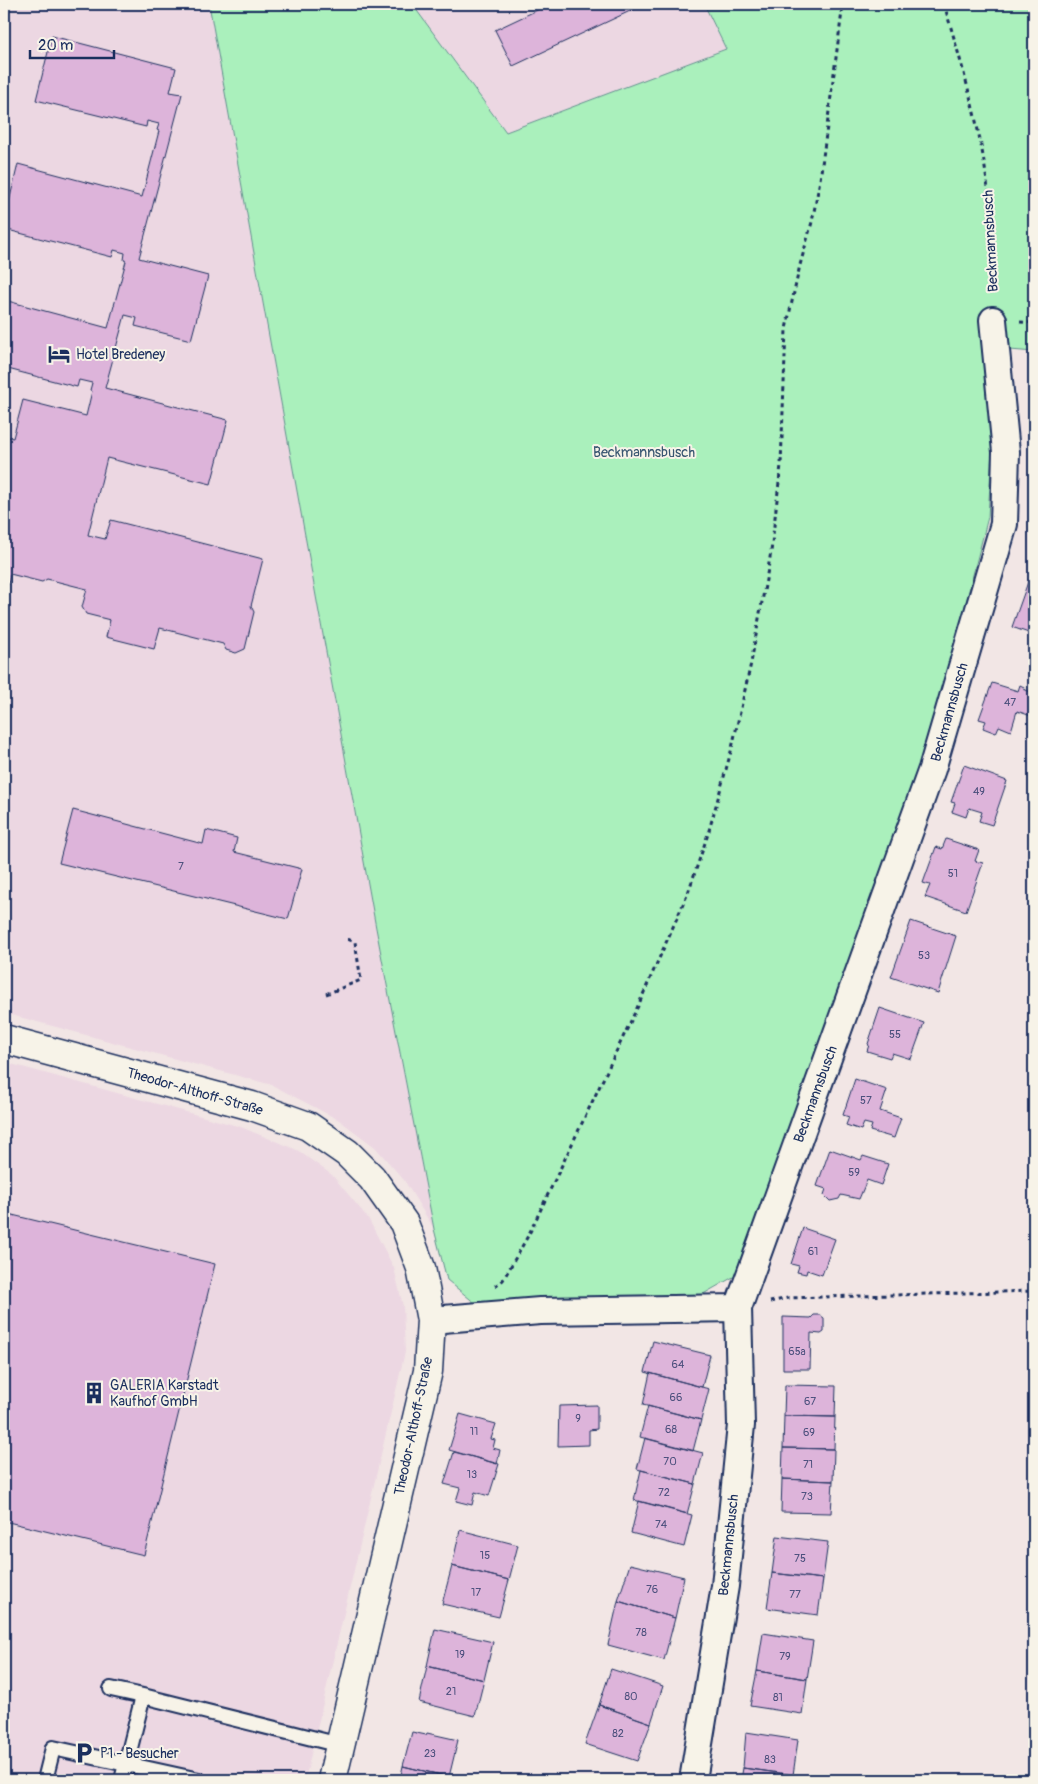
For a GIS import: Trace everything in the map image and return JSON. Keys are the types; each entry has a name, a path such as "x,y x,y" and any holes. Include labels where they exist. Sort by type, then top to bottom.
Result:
{"street":[{"name":"Beckmannsbusch","path":"693,1780 725,1586 740,1434 738,1308 932,769 1004,524 1006,452 993,320"},
{"name":"Theodor-Althoff-Straße","path":"4,1038 252,1106 308,1126 347,1153 372,1178 404,1224 421,1268 431,1320 428,1371 332,1780"},
{"path":"431,1320 540,1311 738,1308"}],"lane":[{"path":"110,1689 340,1745"},
{"path":"122,1780 143,1696"},
{"path":"45,1780 53,1748 199,1780"}],"path":[{"path":"489,1291 503,1280 529,1234 638,1006 688,893 708,834 729,758 751,663 771,552 781,465 786,329 798,273 812,222 820,180 843,4"},
{"name":"Beckmannsbusch","path":"944,4 967,85 982,147 988,184 992,246 993,320"},
{"path":"326,994 361,980 355,942 345,938"},
{"path":"738,1308 788,1298 1034,1291"}],"shaded area":[{"path":"4,4 209,4 376,928 434,1229 404,1180 375,1147 339,1120 272,1085 4,1013"},
{"path":"412,4 704,4 727,49 506,132"},
{"path":"4,1062 241,1127 297,1150 332,1175 368,1218 394,1268 403,1306 405,1352 305,1780 4,1780"}],"green space":[{"name":"Beckmannsbusch","path":"209,4 412,4 506,132 726,49 704,4 1034,4 1034,352 998,349 988,517 923,768 735,1276 698,1297 482,1309 447,1280 434,1229 376,928"}],"building":[{"path":"550,4 645,4 513,66 495,30"},
{"name":"Hotel Bredeney","path":"52,36 176,68 170,92 182,94 139,258 208,276 191,340 135,326 137,318 125,315 105,388 228,420 211,484 107,458 88,535 105,539 111,520 263,559 251,606 254,612 245,649 236,653 226,650 223,644 160,628 154,649 106,637 110,620 86,614 82,607 87,589 47,579 42,582 10,574 8,585 4,584 4,436 13,438 23,400 86,416 92,383 79,380 77,387 4,368 4,300 108,328 126,261 124,260 125,253 114,250 112,257 4,229 18,164 142,197 159,131 157,130 159,124 147,121 146,127 36,100"},
{"path":"1034,565 1034,635 1012,627"},
{"path":"992,683 1018,691 1020,685 1024,687 1023,689 1034,693 1034,717 1017,711 1011,731 999,726 996,733 983,728 986,721 979,719"},
{"path":"964,765 1007,781 992,825 979,821 982,812 969,808 966,817 952,812 955,803 951,802"},
{"path":"73,810 203,844 206,830 237,838 234,852 302,869 288,919 59,863"},
{"path":"946,839 979,850 975,861 983,863 966,911 925,897 930,885 923,883 936,847 942,849"},
{"path":"911,921 956,936 938,993 891,977"},
{"path":"880,1008 924,1023 911,1059 892,1053 890,1058 867,1051"},
{"path":"855,1079 887,1090 880,1111 901,1118 894,1138 870,1131 872,1125 864,1123 861,1130 846,1125 849,1117 843,1115"},
{"path":"830,1149 861,1160 863,1156 888,1164 881,1185 867,1180 859,1199 841,1195 839,1199 830,1201 824,1195 826,1189 817,1186"},
{"name":"GALERIA Karstadt Kaufhof GmbH","path":"4,1213 215,1264 144,1555 4,1521"},
{"path":"803,1228 835,1239 822,1275 807,1270 806,1274 797,1272 799,1266 791,1264"},
{"path":"814,1315 820,1315 824,1318 824,1332 821,1334 811,1333 810,1369 783,1369 783,1317 811,1318"},
{"path":"653,1341 710,1355 702,1387 645,1372"},
{"path":"650,1373 709,1389 701,1420 643,1405"},
{"path":"785,1385 836,1386 835,1417 784,1416"},
{"path":"597,1405 597,1429 589,1430 589,1445 558,1446 559,1406"},
{"path":"648,1406 701,1420 693,1451 640,1437"},
{"path":"460,1414 496,1424 491,1439 495,1440 493,1448 500,1450 497,1464 449,1450"},
{"path":"784,1416 835,1417 834,1449 783,1448"},
{"path":"645,1438 703,1453 695,1484 637,1469"},
{"path":"783,1448 834,1449 833,1481 782,1479"},
{"path":"454,1452 499,1464 489,1496 475,1492 472,1505 456,1501 460,1488 444,1484"},
{"path":"641,1470 695,1484 687,1514 634,1500"},
{"path":"782,1479 833,1481 831,1513 781,1512"},
{"path":"639,1501 692,1515 684,1547 631,1533"},
{"path":"460,1530 518,1545 509,1580 452,1566"},
{"path":"777,1536 828,1542 823,1579 772,1573"},
{"path":"630,1564 684,1577 675,1618 618,1601"},
{"path":"452,1566 509,1580 499,1617 442,1604"},
{"path":"772,1573 823,1579 818,1615 767,1608"},
{"path":"618,1601 675,1618 664,1660 608,1645"},
{"path":"435,1629 493,1642 484,1680 427,1666"},
{"path":"763,1633 813,1641 807,1679 757,1671"},
{"path":"427,1666 484,1680 475,1716 419,1702"},
{"path":"611,1669 663,1686 651,1723 599,1705"},
{"path":"757,1671 807,1679 802,1714 750,1706"},
{"path":"599,1705 651,1723 637,1761 585,1744"},
{"path":"412,1732 426,1735 427,1733 458,1740 449,1777 403,1766"},
{"path":"746,1732 798,1740 793,1775 743,1768"},
{"path":"403,1766 449,1777 448,1780 400,1780"},
{"path":"743,1768 793,1775 792,1780 741,1780"}],"place":[{"name":"Hotel Bredeney","path":"59,354"},
{"name":"GALERIA Karstadt Kaufhof GmbH","path":"94,1393"},
{"name":"P1 - Besucher","path":"84,1753"}]}
